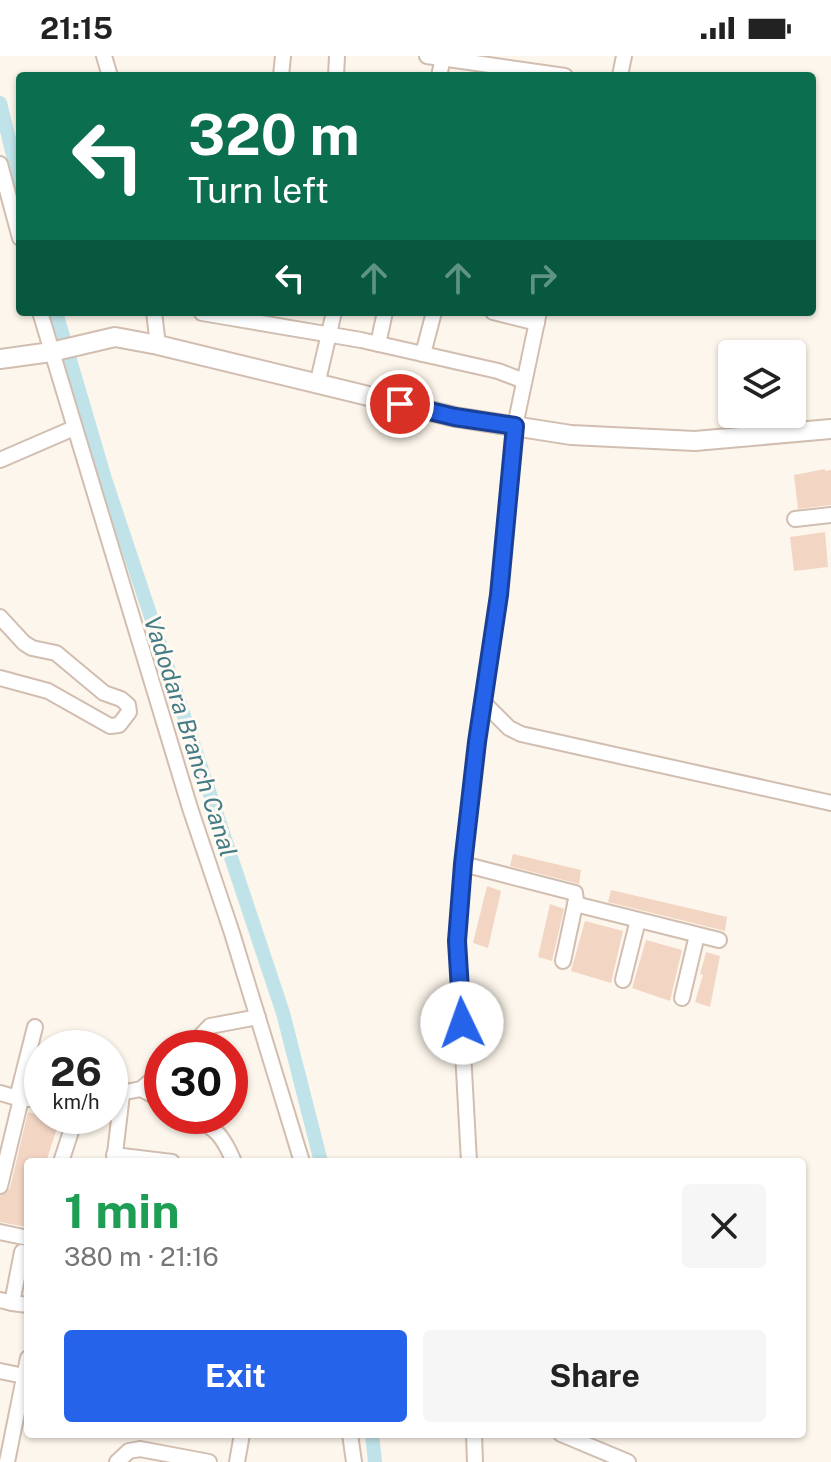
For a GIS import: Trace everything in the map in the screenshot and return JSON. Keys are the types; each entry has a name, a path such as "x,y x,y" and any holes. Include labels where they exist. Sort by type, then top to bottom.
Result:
{"street":[{"path":"427,56 492,70 517,72"},
{"path":"0,164 16,223"},
{"path":"41,316 190,808 301,1158"},
{"path":"154,316 158,345"},
{"path":"248,316 279,318 329,334 498,371 524,381"},
{"path":"317,385 333,316"},
{"path":"378,344 384,316"},
{"path":"423,354 433,316"},
{"path":"469,1158 457,941 463,864 499,595 515,426 538,317"},
{"path":"0,359 54,352 115,337 455,417 571,435 695,441 831,429"},
{"path":"0,460 74,428"},
{"path":"795,519 831,515"},
{"path":"0,617 24,643 56,653 104,693 121,699 128,705 129,712 119,725 110,726 48,691 0,678"},
{"path":"483,702 509,728 521,734 831,803"},
{"path":"463,864 575,893 563,961"},
{"path":"575,904 719,940"},
{"path":"623,980 638,920"},
{"path":"682,998 697,935"},
{"path":"207,1030 211,1026 258,1017"},
{"path":"0,1186 35,1027"},
{"path":"128,1092 144,1087"},
{"path":"0,1093 24,1099"},
{"path":"62,1158 70,1134"},
{"path":"114,1158 115,1134"},
{"path":"220,1134 232,1158"},
{"path":"0,1232 24,1237"},
{"path":"6,1301 22,1252"},
{"path":"0,1371 24,1376 7,1426 7,1462"},
{"path":"237,1462 241,1438"},
{"path":"351,1438 354,1462"},
{"path":"474,1438 475,1462"},
{"path":"571,1438 628,1462"},
{"path":"117,1462 129,1451 140,1449 209,1462"}],"building":[{"path":"831,470 831,505 798,509 794,475"},
{"path":"825,532 828,567 794,571 790,537"},
{"path":"513,854 581,870 579,884 510,866"},
{"path":"487,886 501,891 488,948 473,943"},
{"path":"611,890 727,917 725,931 608,902"},
{"path":"550,904 564,909 552,961 538,957"},
{"path":"585,921 623,931 611,983 571,971"},
{"path":"646,940 682,950 670,1001 632,988"},
{"path":"706,952 720,956 710,1007 695,1002"},
{"path":"24,1129 24,1134 55,1134 47,1158 24,1158 24,1227 0,1222 0,1196 10,1188"}],"waterway":[{"name":"Vadodara Branch Canal","path":"0,103 16,167"},
{"name":"Vadodara Branch Canal","path":"57,316 105,479 283,1013 320,1158"},
{"name":"Vadodara Branch Canal","path":"372,1438 375,1462"}],"route":[{"path":"400,404 455,417 515,426 499,595 463,864 457,941 462,1023"}]}
